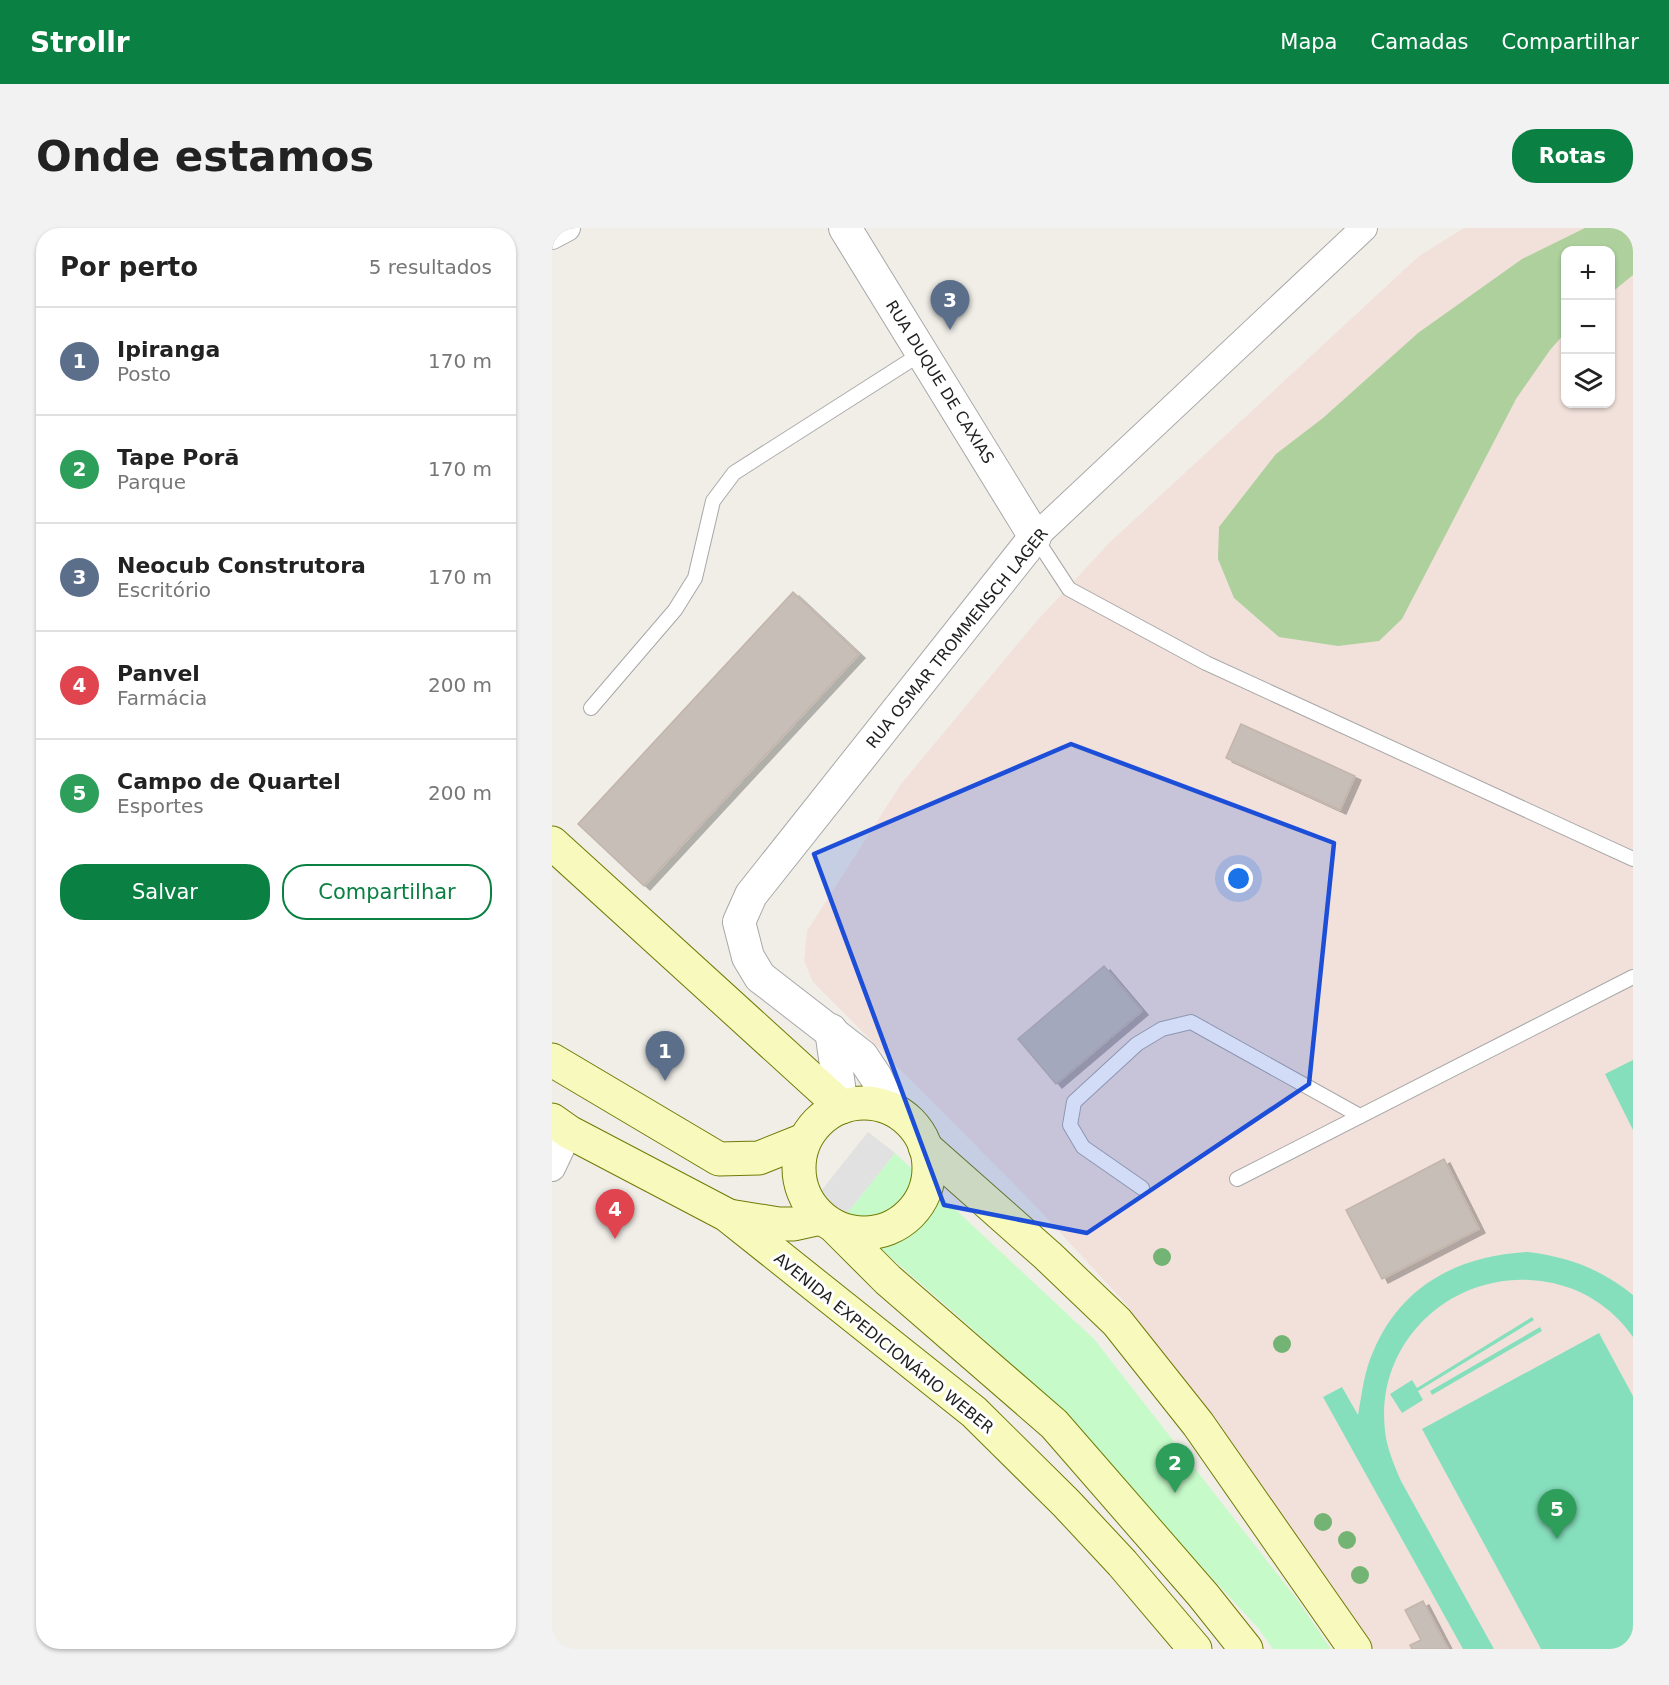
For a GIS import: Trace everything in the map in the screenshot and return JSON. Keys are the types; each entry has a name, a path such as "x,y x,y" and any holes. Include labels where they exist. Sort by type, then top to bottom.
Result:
{"main road":[{"path":"552,843 842,1107"},
{"path":"552,1060 719,1159 759,1158 804,1140"},
{"path":"727,1215 779,1224 829,1223 852,1233 869,1234 893,1226 914,1211 923,1196 928,1180 925,1147 917,1131 906,1119 891,1109 875,1104 858,1103 826,1114 804,1140 799,1156 802,1190 810,1206 829,1223 888,1280 1054,1424 1203,1595 1246,1649"},
{"name":"AVENIDA EXPEDICIONÁRIO WEBER","path":"561,1126 727,1215 974,1412 1066,1503 1122,1563 1195,1649"},
{"path":"925,1147 1048,1256 1117,1322 1198,1425 1355,1649"}],"street":[{"path":"552,236 567,228"},
{"name":"RUA DUQUE DE CAXIAS","path":"845,228 1035,537"},
{"name":"RUA OSMAR TROMMENSCH LAGER","path":"891,1109 876,1077 862,1056 760,977 748,957 739,922 751,895 1035,537 1364,228"},
{"path":"831,1030 842,1107"},
{"path":"552,1168 561,1126"}],"lane":[{"path":"591,708 675,610 695,578 713,501 734,473 922,353"},
{"path":"1035,537 1069,589 1196,658 1633,859"},
{"path":"1237,1179 1633,977"},
{"path":"1142,1188 1083,1147 1071,1125 1074,1102 1137,1044 1162,1029 1191,1022 1360,1116"}],"highlighted area":[{"path":"1071,744 1334,843 1309,1084 1087,1233 944,1205 814,854"}],"shaded area":[{"path":"1464,228 1633,228 1633,1649 1370,1649 1220,1430 1126,1304 1029,1199 813,982 804,961 807,931 901,784 1035,623 1108,544 1419,256"},
{"path":"868,1132 895,1153 844,1217 817,1196"}],"green space":[{"path":"1585,228 1633,228 1633,275 1615,290 1615,246 1561,246 1561,338 1516,399 1402,619 1379,641 1338,646 1279,637 1234,598 1218,559 1219,527 1276,454 1323,418 1418,333 1522,259"},
{"path":"1633,1060 1633,1130 1605,1074"},
{"path":"895,1153 1094,1339 1296,1598 1331,1649 1273,1649 1258,1628 1039,1389 844,1217"},
{"path":"1528,1252 1557,1257 1597,1271 1633,1295 1633,1337 1605,1308 1588,1296 1570,1288 1533,1280 1497,1282 1464,1292 1434,1310 1411,1335 1394,1365 1385,1400 1386,1438 1392,1460 1401,1481 1494,1649 1463,1649 1323,1397 1342,1387 1358,1415 1365,1375 1373,1352 1399,1309 1416,1292 1435,1278 1478,1260"},
{"path":"1532,1317 1534,1320 1418,1391 1423,1400 1402,1413 1390,1394 1412,1380 1417,1388"},
{"path":"1540,1327 1542,1331 1432,1395 1430,1391"},
{"path":"1599,1333 1633,1396 1633,1649 1541,1649 1422,1429"}],"building":[{"path":"793,592 859,654 644,886 578,824"},
{"path":"1241,724 1355,776 1340,810 1226,758"},
{"path":"1104,966 1142,1011 1056,1084 1018,1039"},
{"path":"1444,1159 1479,1229 1382,1279 1346,1210"},
{"path":"1423,1601 1448,1649 1412,1649 1410,1645 1421,1640 1405,1610"}],"place":[{"name":"Neocub Construtora","path":"950,330"},
{"name":"Ipiranga","path":"665,1081"},
{"name":"Panvel","path":"615,1239"},
{"name":"Tape Porã","path":"1175,1493"},
{"name":"Campo de Quartel","path":"1557,1539"}]}
